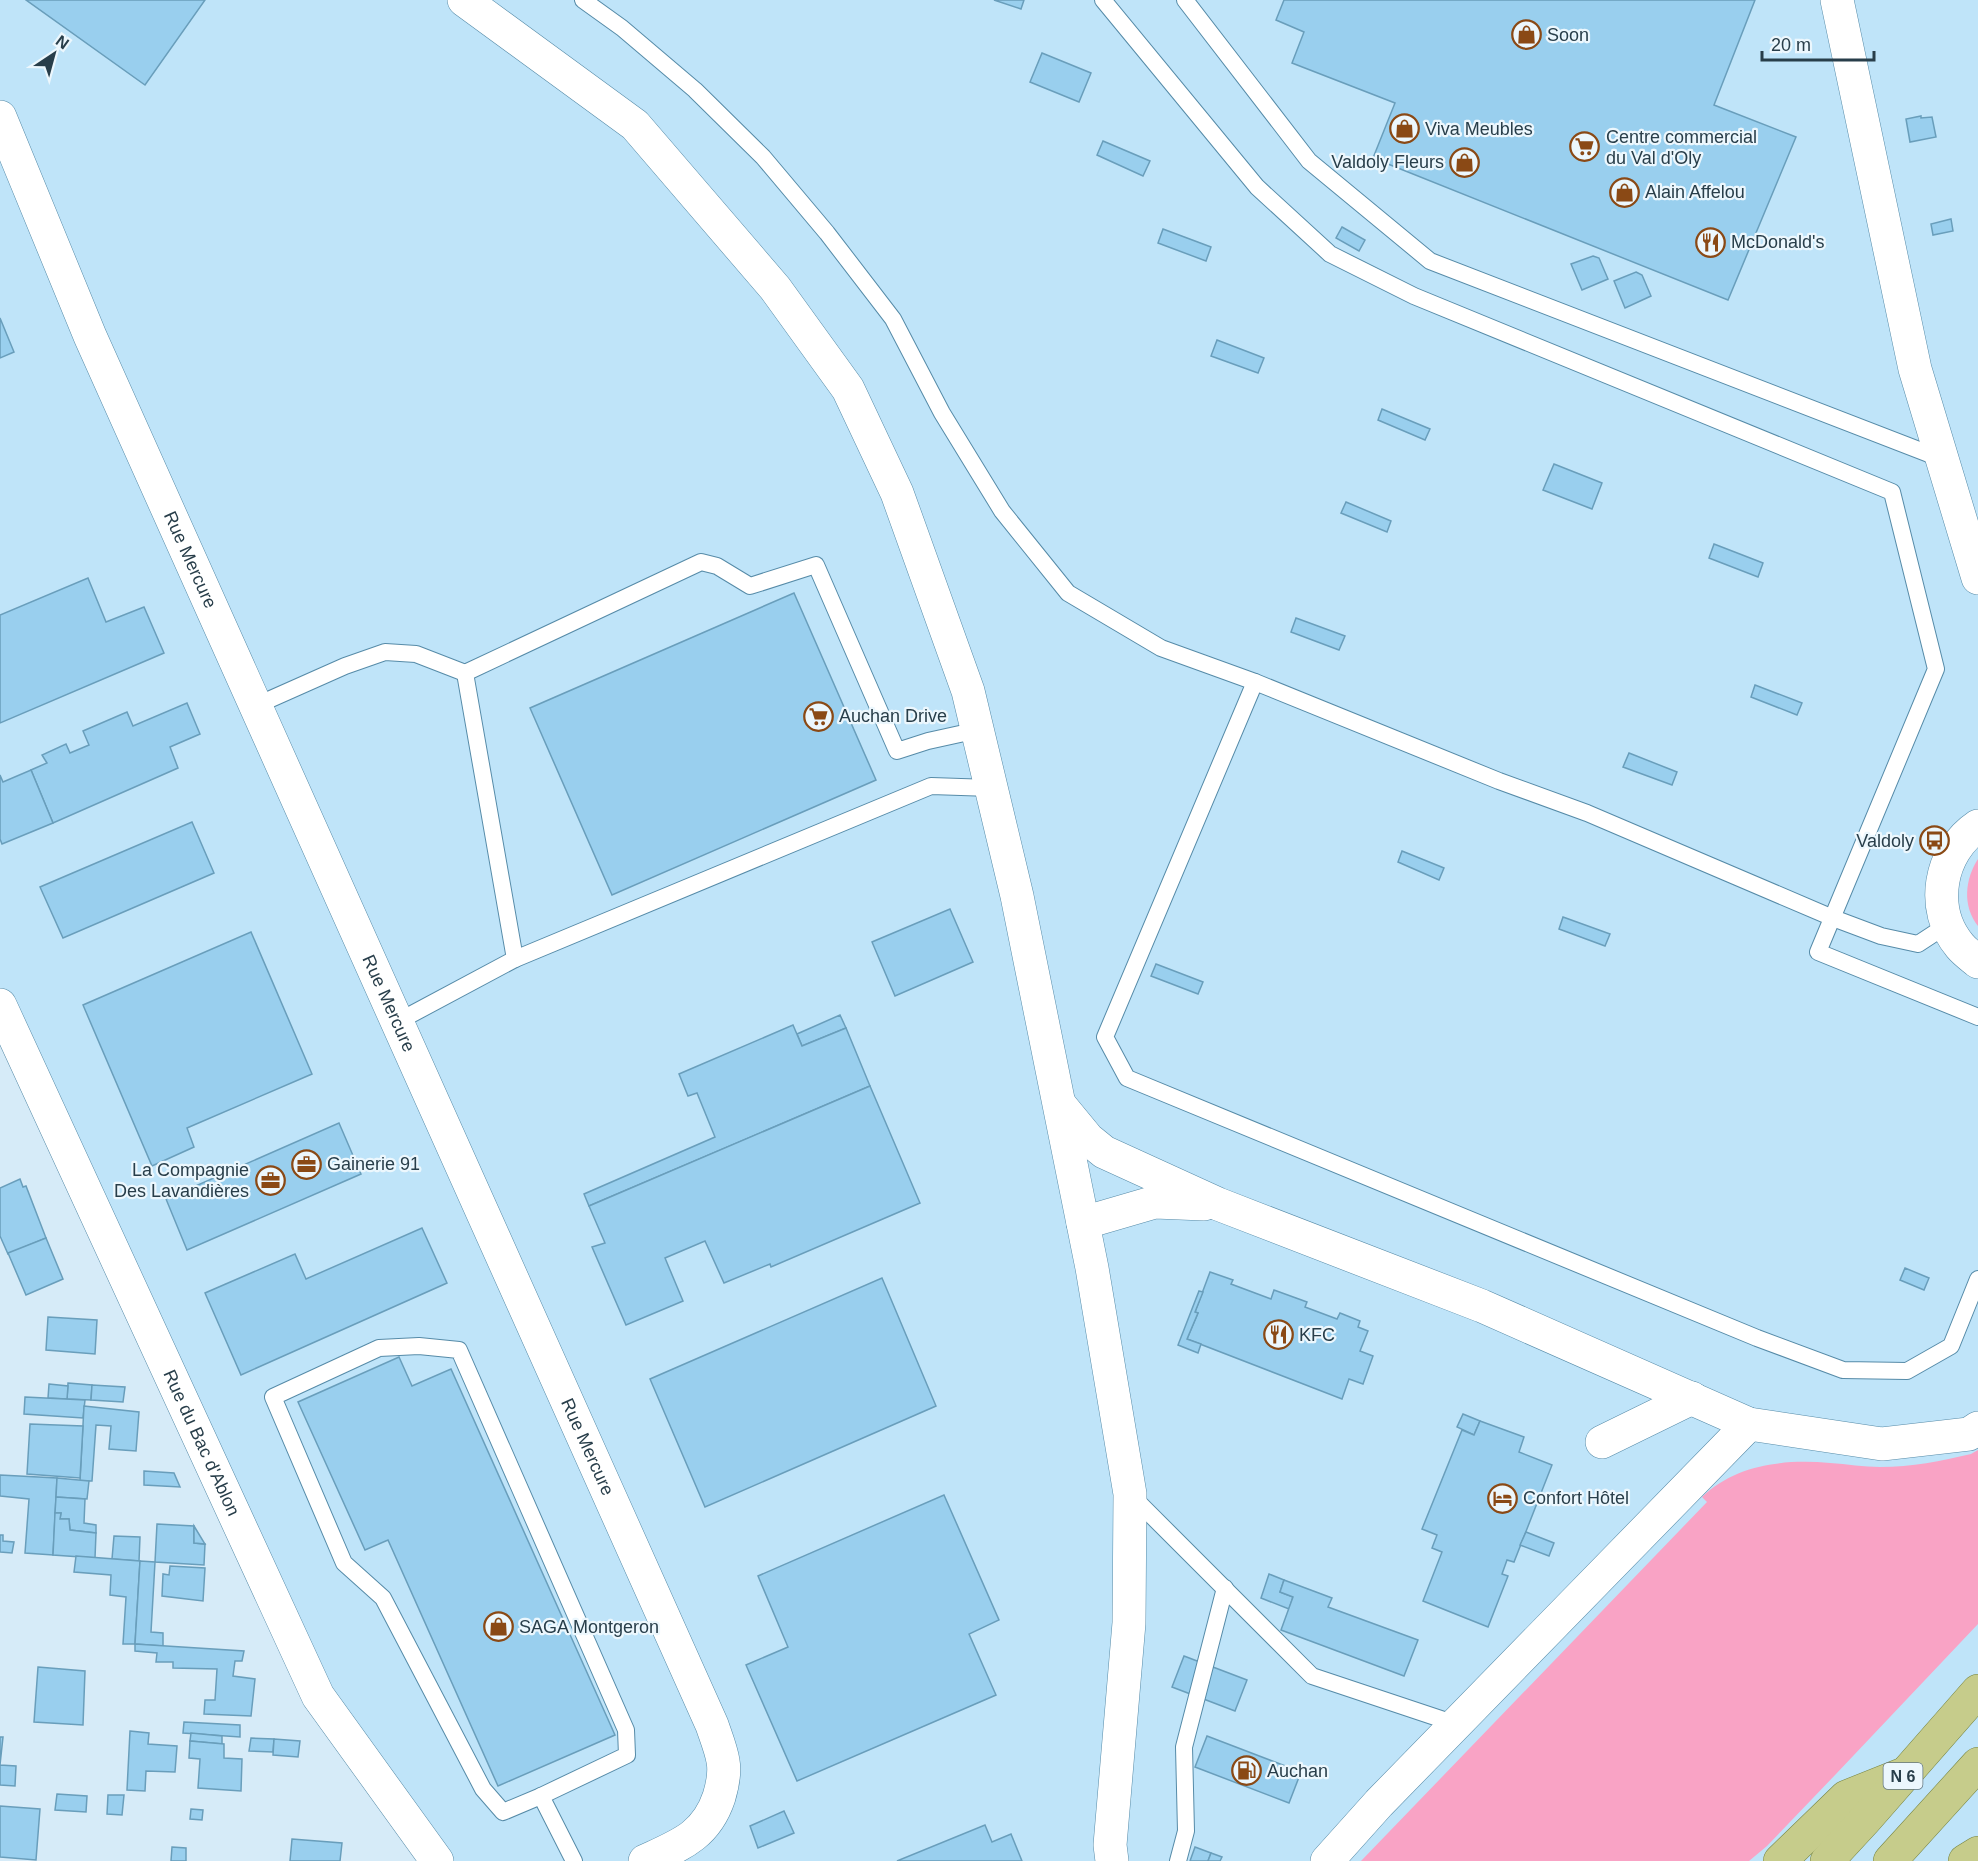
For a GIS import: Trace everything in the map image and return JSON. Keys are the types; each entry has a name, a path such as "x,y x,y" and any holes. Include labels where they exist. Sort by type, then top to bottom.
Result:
{"main road":[{"name":"N 6","path":"1827,1861 1978,1691"},
{"name":"N 6","path":"1890,1861 1978,1764"},
{"path":"1780,1861 1846,1797 1906,1773"},
{"path":"1965,1861 1978,1853"}],"street":[{"path":"464,0 635,125 775,288 848,389 897,493 968,691 1017,896 1059,1104 1083,1223 1130,1494 1129,1623 1110,1845 1112,1861"},
{"path":"1837,0 1915,369 1978,578"},
{"name":"Rue Mercure","path":"0,117 90,336 712,1725 723,1762 722,1788 713,1813 702,1828 685,1842 645,1861"},
{"path":"1978,826 1968,832 1956,847 1944,872 1941,898 1947,924 1960,946 1978,962"},
{"name":"Rue du Bac d'Ablon","path":"0,1005 318,1696 437,1861"},
{"path":"1059,1104 1088,1138 1104,1152 1218,1204 1482,1306 1749,1424 1882,1444 1969,1434 1978,1428"},
{"path":"1083,1223 1155,1202 1218,1204"},
{"path":"1602,1442 1692,1398"},
{"path":"1328,1861 1379,1803 1749,1424"}],"lane":[{"path":"583,0 622,28 695,90 763,157 826,233 893,319 942,413 1002,512 1068,594 1161,648 1255,682 1499,781 1587,813 1833,918 1881,936 1918,944 1947,924"},
{"path":"1103,0 1257,187 1330,254 1414,296 1892,492 1936,669 1818,952 1978,1017"},
{"path":"1185,0 1309,161 1430,261 1942,459"},
{"path":"255,706 345,666 385,652 416,654 465,673 701,562 717,566 750,586 816,565 897,751 927,741 978,730"},
{"path":"465,673 515,959"},
{"path":"1255,682 1105,1037 1127,1078 1757,1338 1843,1370 1907,1371 1951,1346 1978,1279"},
{"path":"397,1022 515,959 931,786 991,788"},
{"path":"419,1346 459,1350 627,1730 627,1755 541,1796 503,1812 483,1789 383,1598 344,1563 273,1397 379,1347 419,1346"},
{"path":"1130,1494 1312,1676 1456,1724"},
{"path":"1178,1861 1186,1831 1184,1747 1225,1588"},
{"path":"541,1796 574,1861"}],"shaded area":[{"path":"0,0 1978,0 1978,1861 439,1861 325,1700 0,1005"},
{"path":"1978,859 1978,926 1969,910 1967,893 1970,875"},
{"path":"1978,1450 1978,1624 1767,1846 1749,1861 1361,1861 1707,1502 1702,1497 1715,1486 1746,1471 1779,1463 1813,1462 1874,1467 1904,1466 1949,1459"}],"building":[{"path":"26,0 205,0 145,85"},
{"path":"994,0 1024,0 1021,9"},
{"name":"Centre commercial du Val d'Oly","path":"1284,0 1755,0 1714,105 1796,137 1728,300 1373,158 1395,103 1292,63 1304,32 1276,20"},
{"path":"1042,53 1091,73 1079,102 1030,82"},
{"path":"1921,116 1921,118 1932,117 1936,137 1910,142 1906,119"},
{"path":"1103,141 1150,161 1143,176 1097,155"},
{"path":"1951,219 1953,231 1933,235 1931,224"},
{"path":"1342,227 1365,240 1359,251 1336,238"},
{"path":"1163,229 1211,247 1206,261 1158,243"},
{"path":"1593,256 1599,258 1608,279 1582,290 1571,264"},
{"path":"1636,272 1642,275 1651,296 1625,308 1614,281"},
{"path":"0,318 14,352 0,358"},
{"path":"1217,340 1264,358 1258,373 1211,356"},
{"path":"1382,409 1430,429 1425,440 1378,420"},
{"path":"1554,464 1602,483 1592,509 1543,490"},
{"path":"1346,502 1391,521 1387,532 1341,513"},
{"path":"1714,544 1763,563 1758,577 1709,558"},
{"path":"88,578 106,622 144,607 164,653 0,723 0,615"},
{"path":"794,593 876,780 612,895 530,708"},
{"path":"1296,618 1345,636 1339,650 1291,632"},
{"path":"1755,685 1802,703 1797,715 1751,697"},
{"path":"187,703 200,734 170,747 178,768 53,823 31,770 47,763 42,755 66,744 70,753 89,745 83,731 127,712 133,726"},
{"path":"1629,753 1677,772 1672,785 1623,767"},
{"path":"31,770 53,823 2,844 0,839 0,775 3,782"},
{"path":"192,822 214,873 63,938 40,887"},
{"path":"1402,851 1444,868 1439,880 1398,862"},
{"path":"950,909 973,962 895,996 872,942"},
{"path":"1563,917 1610,934 1605,946 1559,929"},
{"path":"251,932 312,1074 187,1128 194,1147 152,1166 83,1005"},
{"path":"1156,964 1203,982 1198,994 1151,976"},
{"path":"840,1015 846,1028 802,1046 797,1034"},
{"path":"793,1025 802,1046 846,1028 870,1086 589,1206 584,1194 715,1137 697,1093 688,1096 679,1074"},
{"path":"870,1086 920,1203 771,1267 770,1264 724,1283 705,1241 665,1258 683,1301 626,1325 592,1247 605,1243 589,1206"},
{"path":"339,1123 361,1174 187,1250 166,1199"},
{"path":"20,1179 23,1187 26,1186 46,1238 8,1254 0,1236 0,1188"},
{"path":"422,1228 447,1283 241,1375 205,1293 295,1254 306,1279"},
{"path":"46,1238 63,1279 26,1295 8,1253"},
{"path":"1905,1268 1929,1278 1924,1290 1900,1280"},
{"name":"KFC","path":"1210,1272 1233,1280 1231,1284 1271,1299 1274,1290 1307,1302 1305,1307 1337,1319 1340,1313 1360,1321 1358,1327 1368,1331 1360,1351 1373,1356 1363,1384 1349,1379 1342,1399 1187,1339 1198,1313 1195,1312"},
{"path":"882,1278 936,1406 705,1507 650,1379"},
{"path":"1199,1291 1203,1292 1195,1312 1198,1313 1187,1339 1201,1344 1198,1353 1178,1345"},
{"path":"48,1317 97,1320 95,1354 46,1350"},
{"path":"399,1357 412,1386 451,1369 615,1735 498,1786 388,1540 365,1550 298,1402"},
{"path":"68,1383 92,1385 91,1400 67,1399"},
{"path":"49,1384 68,1386 67,1399 48,1398"},
{"path":"92,1385 125,1387 123,1402 91,1400"},
{"path":"25,1397 85,1400 83,1418 24,1414"},
{"path":"84,1406 139,1412 136,1451 109,1449 111,1426 96,1425 92,1481 80,1481"},
{"path":"1463,1414 1480,1421 1474,1435 1457,1427"},
{"path":"1480,1421 1524,1437 1519,1452 1552,1465 1514,1562 1507,1560 1502,1574 1508,1576 1488,1627 1423,1601 1442,1552 1432,1548 1437,1535 1422,1529 1462,1430 1474,1435"},
{"path":"30,1424 83,1426 80,1478 27,1474"},
{"path":"144,1471 174,1473 180,1487 144,1485"},
{"path":"0,1475 57,1478 53,1555 25,1553 29,1499 0,1496"},
{"path":"57,1478 89,1481 87,1499 56,1497"},
{"path":"944,1495 999,1620 969,1634 996,1695 797,1781 746,1665 788,1647 758,1576"},
{"path":"56,1497 85,1499 84,1523 96,1525 96,1533 70,1530 69,1519 60,1519 61,1513 55,1513"},
{"path":"55,1513 61,1513 60,1519 69,1519 70,1530 96,1533 95,1558 53,1555"},
{"path":"157,1524 194,1526 194,1543 205,1544 204,1565 155,1562"},
{"path":"194,1526 205,1544 194,1543"},
{"path":"1526,1532 1554,1543 1549,1556 1520,1545"},
{"path":"0,1535 3,1535 3,1541 14,1542 12,1553 0,1552"},
{"path":"114,1536 140,1537 139,1561 112,1559"},
{"path":"76,1556 140,1561 135,1644 123,1644 126,1597 110,1595 111,1575 74,1572"},
{"path":"140,1561 155,1562 151,1632 163,1633 163,1646 135,1644"},
{"path":"170,1566 205,1568 203,1601 162,1596 163,1574 169,1575"},
{"path":"1269,1574 1284,1580 1280,1592 1293,1597 1289,1609 1261,1598"},
{"path":"1284,1580 1332,1598 1328,1607 1418,1640 1404,1676 1281,1630 1293,1597 1280,1592"},
{"path":"135,1644 244,1651 242,1661 235,1661 233,1676 255,1679 251,1716 204,1714 205,1700 215,1700 217,1669 173,1668 173,1662 156,1662 157,1653 135,1651"},
{"path":"1184,1656 1247,1680 1235,1711 1172,1687"},
{"path":"38,1667 85,1671 83,1725 34,1722"},
{"path":"184,1722 240,1725 240,1737 183,1733"},
{"path":"130,1731 149,1733 148,1744 177,1746 175,1772 146,1771 145,1791 127,1790"},
{"path":"191,1733 222,1736 222,1744 190,1741"},
{"path":"1207,1736 1301,1772 1289,1803 1195,1767"},
{"path":"0,1737 3,1737 0,1765"},
{"path":"251,1738 274,1739 273,1752 249,1751"},
{"path":"274,1739 300,1741 298,1757 273,1755"},
{"path":"190,1741 224,1744 224,1758 242,1759 241,1791 198,1788 200,1759 189,1758"},
{"path":"0,1765 16,1766 15,1786 0,1785"},
{"path":"57,1794 87,1796 86,1812 55,1810"},
{"path":"108,1795 124,1795 122,1815 107,1814"},
{"path":"0,1806 40,1809 36,1860 0,1857"},
{"path":"191,1809 203,1810 202,1820 190,1819"},
{"path":"784,1811 794,1833 758,1848 750,1826"},
{"path":"985,1825 992,1842 1011,1834 1022,1861 897,1861"},
{"path":"292,1839 342,1843 340,1861 290,1861"},
{"path":"172,1847 186,1848 186,1861 171,1861"},
{"path":"1195,1847 1211,1853 1208,1861 1190,1861"},
{"path":"1211,1853 1222,1857 1220,1861 1208,1861"}],"place":[{"name":"Soon","path":"1526,35"},
{"name":"Viva Meubles","path":"1404,129"},
{"name":"Centre commercial du Val d'Oly","path":"1585,147"},
{"name":"Valdoly Fleurs","path":"1465,162"},
{"name":"Alain Affelou","path":"1624,192"},
{"name":"McDonald's","path":"1710,242"},
{"name":"Auchan Drive","path":"818,716"},
{"name":"Valdoly","path":"1935,841"},
{"name":"Gainerie 91","path":"306,1164"},
{"name":"La Compagnie Des Lavandières","path":"270,1180"},
{"name":"KFC","path":"1278,1335"},
{"name":"Confort Hôtel","path":"1502,1498"},
{"name":"SAGA Montgeron","path":"498,1627"},
{"name":"Auchan","path":"1246,1771"}]}
